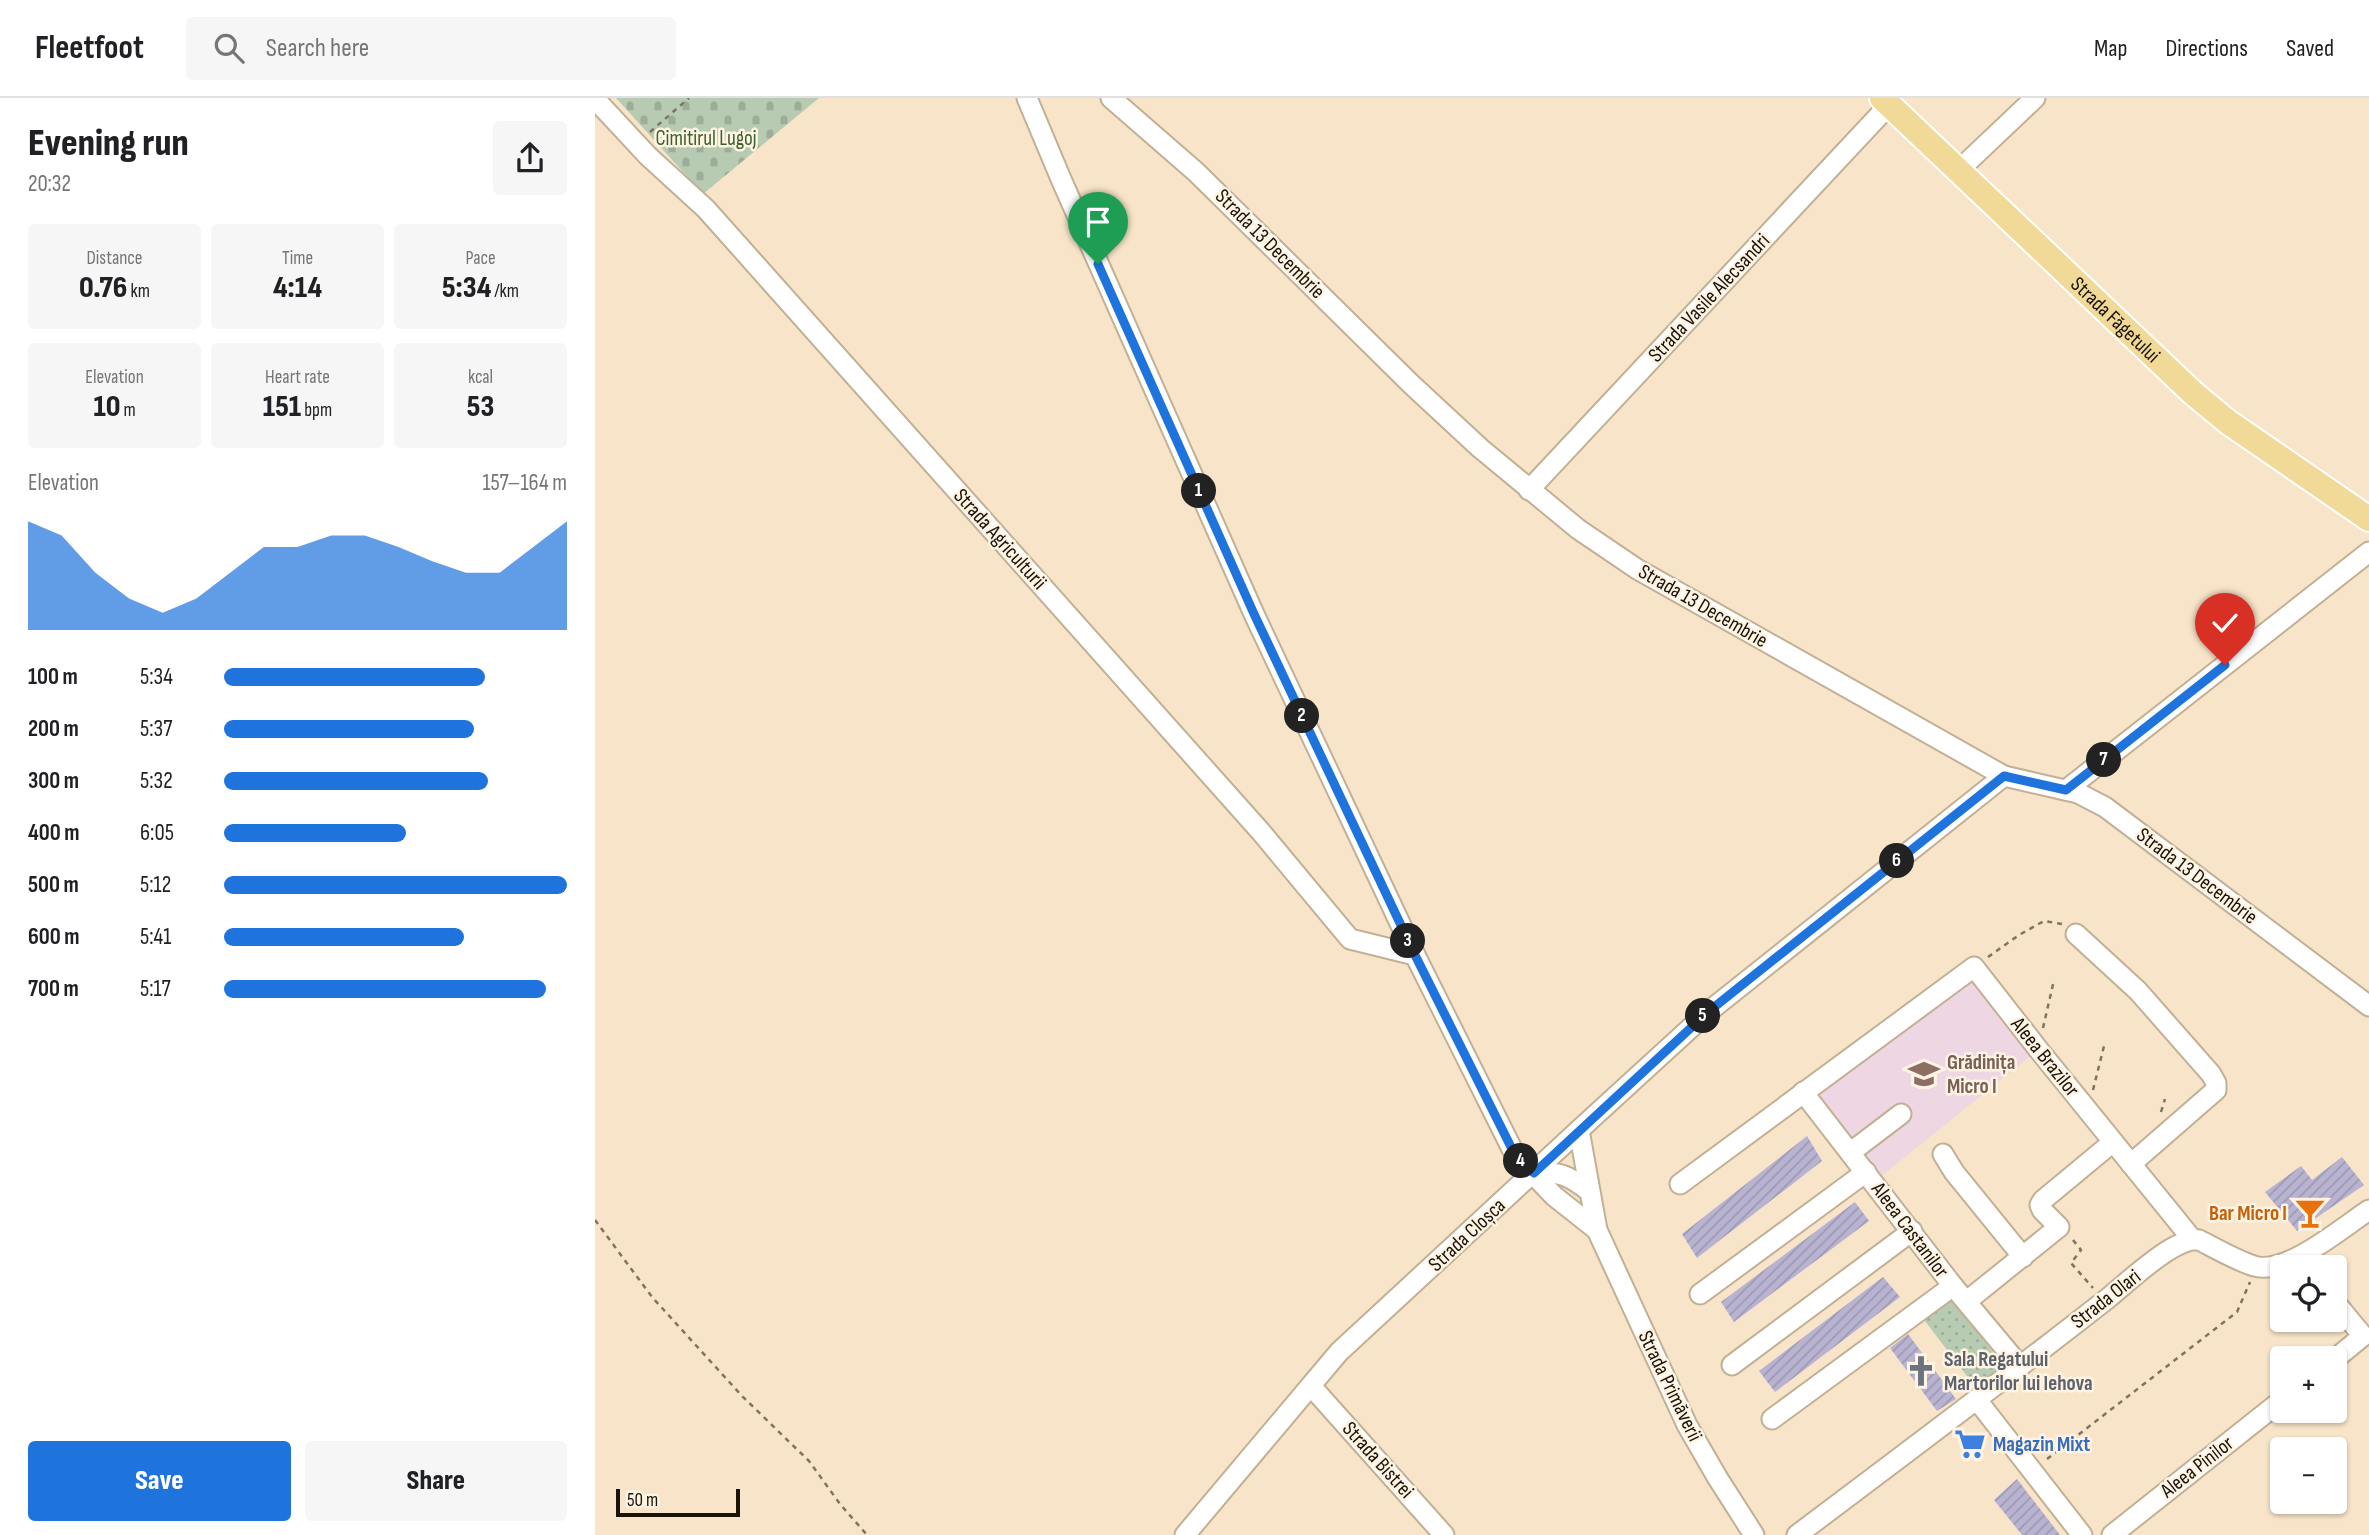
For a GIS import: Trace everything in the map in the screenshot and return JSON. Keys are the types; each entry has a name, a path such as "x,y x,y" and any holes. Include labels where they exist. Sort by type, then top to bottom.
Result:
{"main road":[{"name":"Strada Făgetului","path":"1885,102 2209,407 2369,519"}],"street":[{"name":"Strada Primăverii","path":"1027,98 1254,614 1415,955 1515,1155 1555,1195 1597,1230"},
{"name":"Strada 13 Decembrie","path":"1111,98 1196,172 1411,384 1528,490 1578,529 1637,569 2004,776 2066,790 2105,807 2369,1006"},
{"path":"1958,171 2035,98"},
{"name":"Strada Agriculturii","path":"595,99 648,156 706,209 1261,832 1350,939 1415,955"},
{"name":"Strada Vasile Alecsandri","path":"1528,490 1885,102"},
{"path":"2066,790 2369,552"},
{"name":"Strada Cloșca","path":"1185,1535 1339,1352 1708,1012 2004,776"},
{"path":"2076,934 2138,991 2216,1083 2215,1090 2131,1164"},
{"path":"1680,1184 1974,967"},
{"name":"Aleea Brazilor","path":"1974,967 2192,1239"},
{"name":"Aleea Castanilor","path":"1804,1093 1953,1286 2020,1366"},
{"path":"1851,1152 1901,1114"},
{"name":"Strada Primăverii","path":"1579,1130 1597,1230 1688,1425 1717,1478 1754,1535"},
{"path":"1967,1301 2059,1227 2042,1210 2040,1205 2043,1200 2113,1142"},
{"path":"1943,1154 1954,1172 2023,1258"},
{"path":"1534,1173 1556,1172 1569,1176 1589,1191"},
{"path":"1700,1294 1866,1172"},
{"path":"2311,1255 2369,1210"},
{"path":"1732,1365 1912,1231"},
{"path":"2192,1239 2256,1267 2270,1266"},
{"name":"Strada Olari","path":"1797,1535 1977,1400 2149,1265 2192,1239"},
{"path":"1772,1419 1953,1286"},
{"path":"2347,1315 2366,1336 2347,1350"},
{"name":"Strada Bistrei","path":"1311,1386 1438,1533"},
{"path":"1977,1400 2083,1535"},
{"name":"Aleea Pinilor","path":"2112,1535 2270,1410"}],"path":[{"path":"648,134 689,98"},
{"path":"1974,967 2019,935 2044,922 2060,923 2076,934"},
{"path":"2038,1049 2054,980"},
{"path":"2088,1110 2105,1042"},
{"path":"595,1220 652,1297 742,1396 809,1461 839,1504 867,1535"},
{"path":"2059,1227 2081,1250 2071,1263 2106,1299"},
{"path":"2033,1470 2237,1312 2256,1267"}],"shaded area":[{"name":"Grădinița Micro I","path":"1974,977 2034,1053 1879,1178 1812,1094"}],"green space":[{"name":"Cimitirul Lugoj","path":"616,98 819,98 703,194"},
{"path":"1950,1296 2004,1367 1976,1388 1922,1317"}],"building":[{"path":"1807,1136 1822,1161 1697,1258 1682,1234"},
{"path":"2342,1157 2364,1185 2297,1231 2265,1192 2301,1166 2312,1180"},
{"path":"1855,1202 1869,1221 1734,1322 1721,1302"},
{"path":"1883,1277 1900,1297 1775,1392 1759,1371"},
{"name":"Sala Regatului Martorilor lui Iehova","path":"1908,1334 1956,1399 1937,1411 1890,1348"},
{"path":"2017,1479 2060,1535 2022,1535 1994,1500"}],"place":[{"name":"Grădinița Micro I","path":"1924,1074"},
{"name":"Bar Micro I","path":"2310,1213"},
{"name":"Sala Regatului Martorilor lui Iehova","path":"1921,1371"},
{"name":"Magazin Mixt","path":"1970,1444"}],"route":[{"path":"1098,264 1254,614 1415,955 1515,1155 1534,1173 1708,1012 2004,776 2066,790 2225,665"}]}
